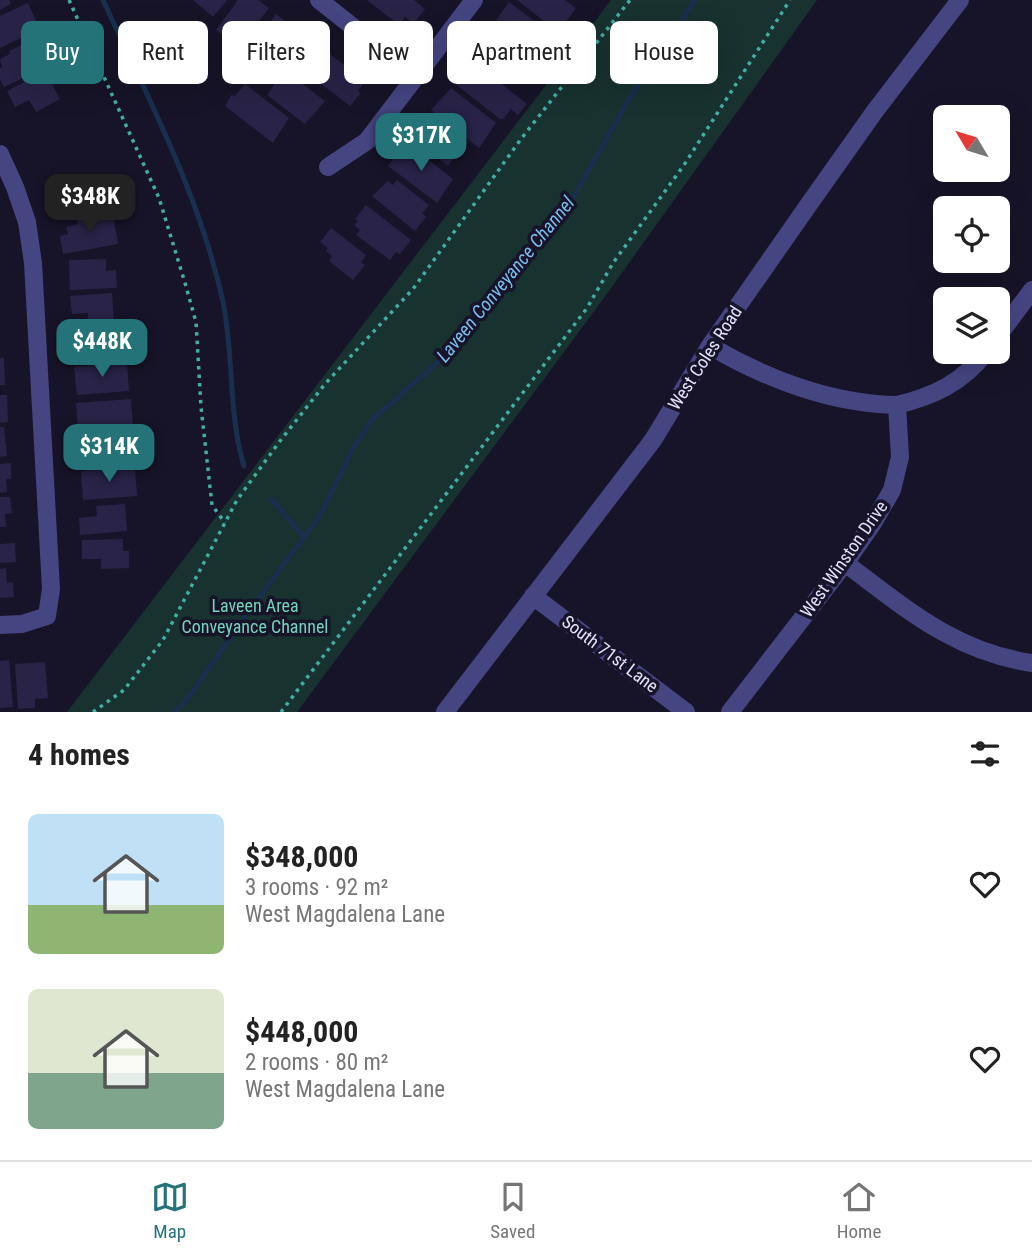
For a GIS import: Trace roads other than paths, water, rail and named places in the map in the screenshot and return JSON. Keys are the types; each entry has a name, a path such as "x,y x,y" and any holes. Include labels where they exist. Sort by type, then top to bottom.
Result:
{"street":[{"path":"319,0 345,21"},
{"path":"433,54 474,0"},
{"name":"West Coles Road","path":"445,712 653,440 710,346 875,111 960,0"},
{"path":"328,167 367,141 411,84"},
{"path":"0,154 8,190 27,222 38,322 51,589 47,616 22,624 0,625"},
{"path":"1010,320 1032,290"},
{"path":"710,346 773,379 865,405 897,405 927,398 954,384 976,364"},
{"name":"West Winston Drive","path":"730,712 845,563 892,490 901,457 897,405"},
{"path":"845,563 940,632 974,649 1004,659 1032,663"},
{"name":"South 71st Lane","path":"533,596 686,712"}],"waterway":[{"path":"103,0 187,186 213,263 223,302 236,426 244,466"},
{"name":"Laveen Conveyance Channel","path":"175,712 319,517 353,448 372,420 447,354 566,210 633,92 695,0"},
{"path":"272,500 305,538"}],"park label":[{"name":"Laveen Area Conveyance Channel","path":"255,616"}]}
